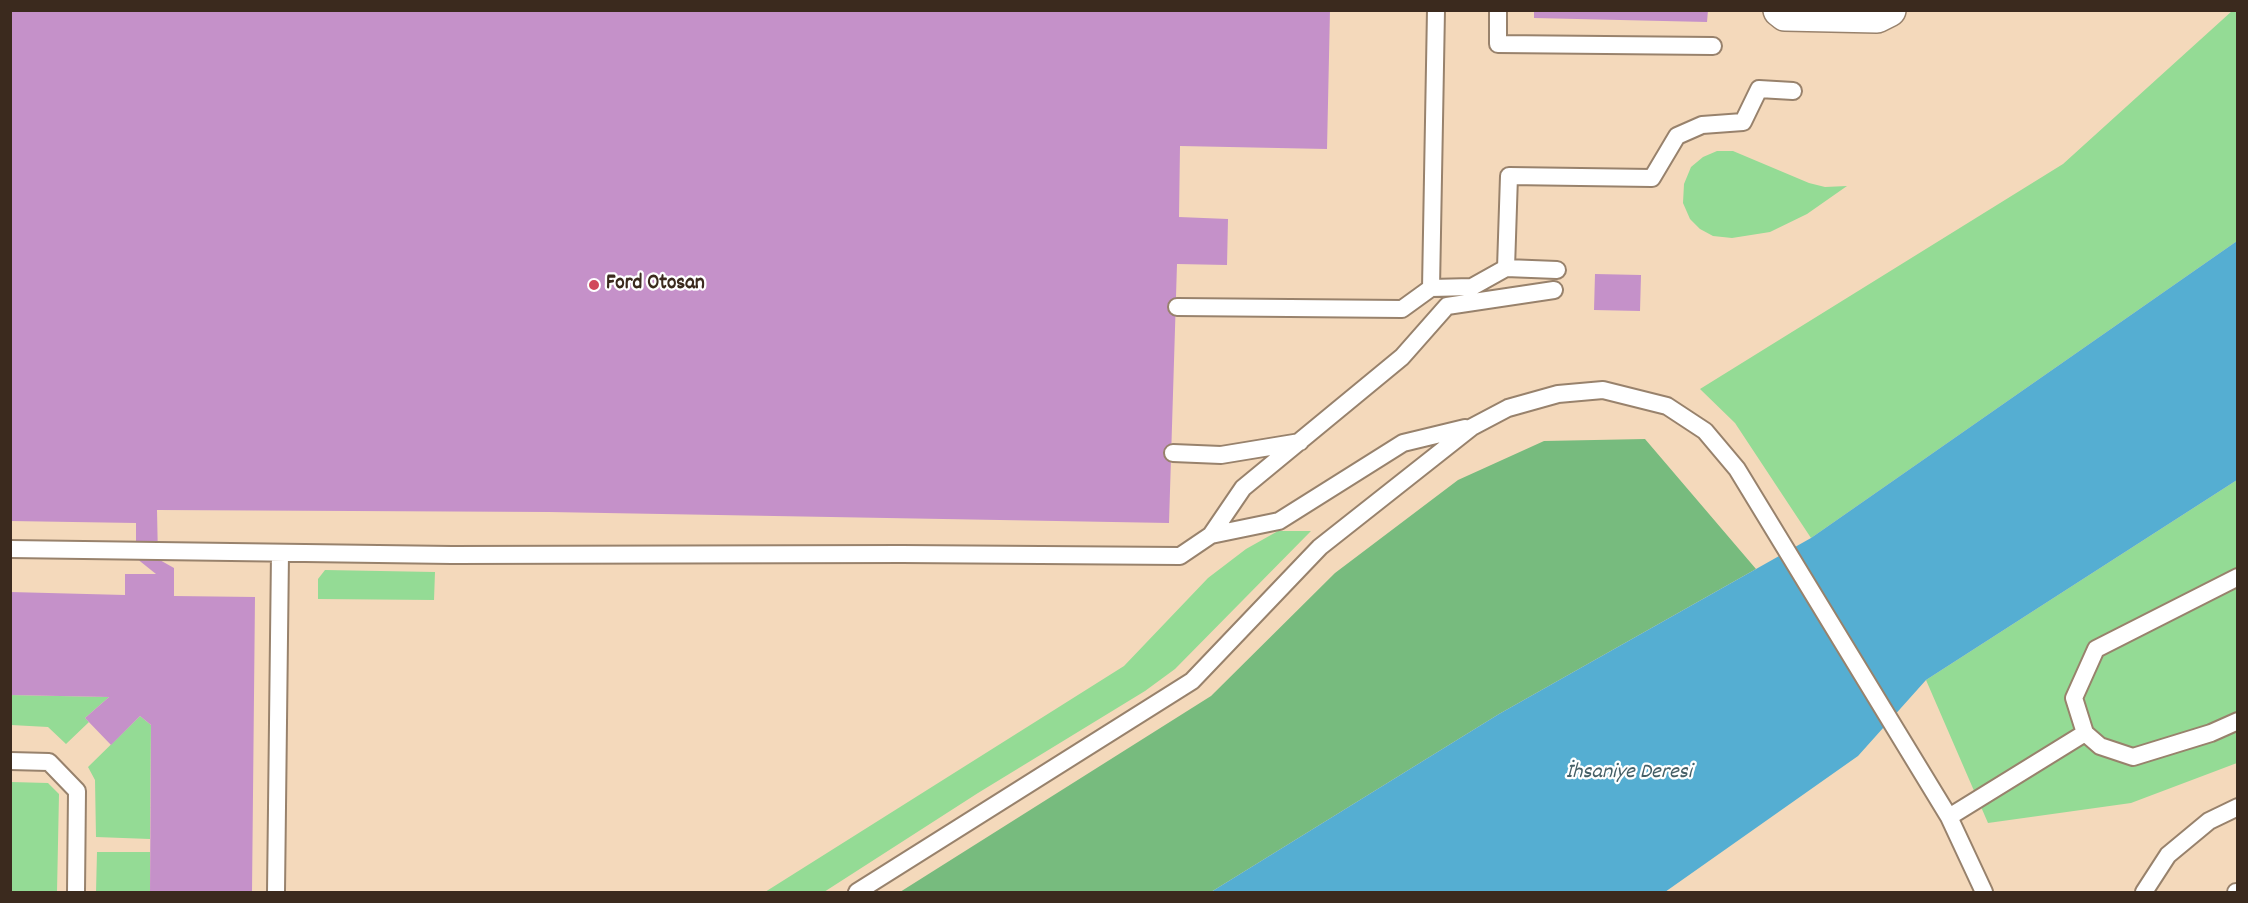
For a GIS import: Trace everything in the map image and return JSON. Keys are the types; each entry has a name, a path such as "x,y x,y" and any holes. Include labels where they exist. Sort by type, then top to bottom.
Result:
{"street":[{"path":"1780,10 1785,14 1876,16 1889,10"}],"lane":[{"path":"1431,288 1436,10"},
{"path":"1498,10 1498,44 1713,46"},
{"path":"1506,268 1509,176 1652,178 1677,136 1702,125 1743,122 1759,89 1793,91"},
{"path":"1177,307 1402,309 1431,288 1472,287 1506,268 1557,270"},
{"path":"1211,536 1243,488 1402,357 1447,306 1554,290"},
{"path":"857,892 1192,681 1320,547 1472,427 1508,408 1558,394 1603,390 1667,406 1705,431 1737,469 1949,817 1984,892"},
{"path":"10,549 280,553 1180,556 1211,536 1279,521 1403,443 1472,427"},
{"path":"1173,453 1221,454 1300,442"},
{"path":"276,892 280,553"},
{"path":"2238,577 2096,649 2074,698 2085,733 2100,747 2133,757 2211,733 2238,721"},
{"path":"1949,817 2085,733"},
{"path":"10,761 49,762 77,791 76,892"},
{"path":"2144,892 2168,855 2209,821 2238,807"}],"green space":[{"path":"2232,11 2237,11 2237,241 1811,538 1735,423 1700,389 2063,164"},
{"path":"1717,151 1733,151 1809,183 1825,187 1847,186 1807,214 1770,232 1732,238 1713,236 1700,229 1690,219 1683,203 1684,184 1691,167 1703,157"},
{"path":"1645,439 1756,569 1499,714 1211,892 900,892 1211,696 1335,573 1458,480 1544,441"},
{"path":"2237,480 2237,763 2131,803 1988,823 1926,680"},
{"path":"1278,531 1311,531 1175,669 1145,691 978,793 824,892 765,892 1124,666 1208,578 1246,549"},
{"path":"325,570 435,572 434,600 318,599 318,579"},
{"path":"10,695 109,697 85,718 89,722 66,744 48,727 11,725"},
{"path":"140,716 151,725 150,839 96,837 95,780 88,767"},
{"path":"11,782 48,783 59,794 57,892 11,892"},
{"path":"97,852 150,852 150,892 96,892"}],"water":[{"name":"İhsaniye Deresi","path":"2237,241 2237,480 1926,680 1858,756 1665,892 1211,892 1499,714 1811,538"}],"building":[{"name":"Ford Otosan","path":"10,10 1330,10 1327,149 1180,146 1179,217 1228,219 1227,265 1177,264 1169,523 549,512 157,510 158,559 174,568 174,596 255,597 252,892 150,892 151,725 140,716 111,745 85,718 109,697 10,695 10,592 125,595 125,574 156,574 136,558 136,523 10,521"},
{"path":"1534,10 1708,10 1707,22 1534,18"},
{"path":"1595,274 1641,275 1640,311 1594,310"}],"place":[{"name":"Ford Otosan","path":"594,285"}]}
